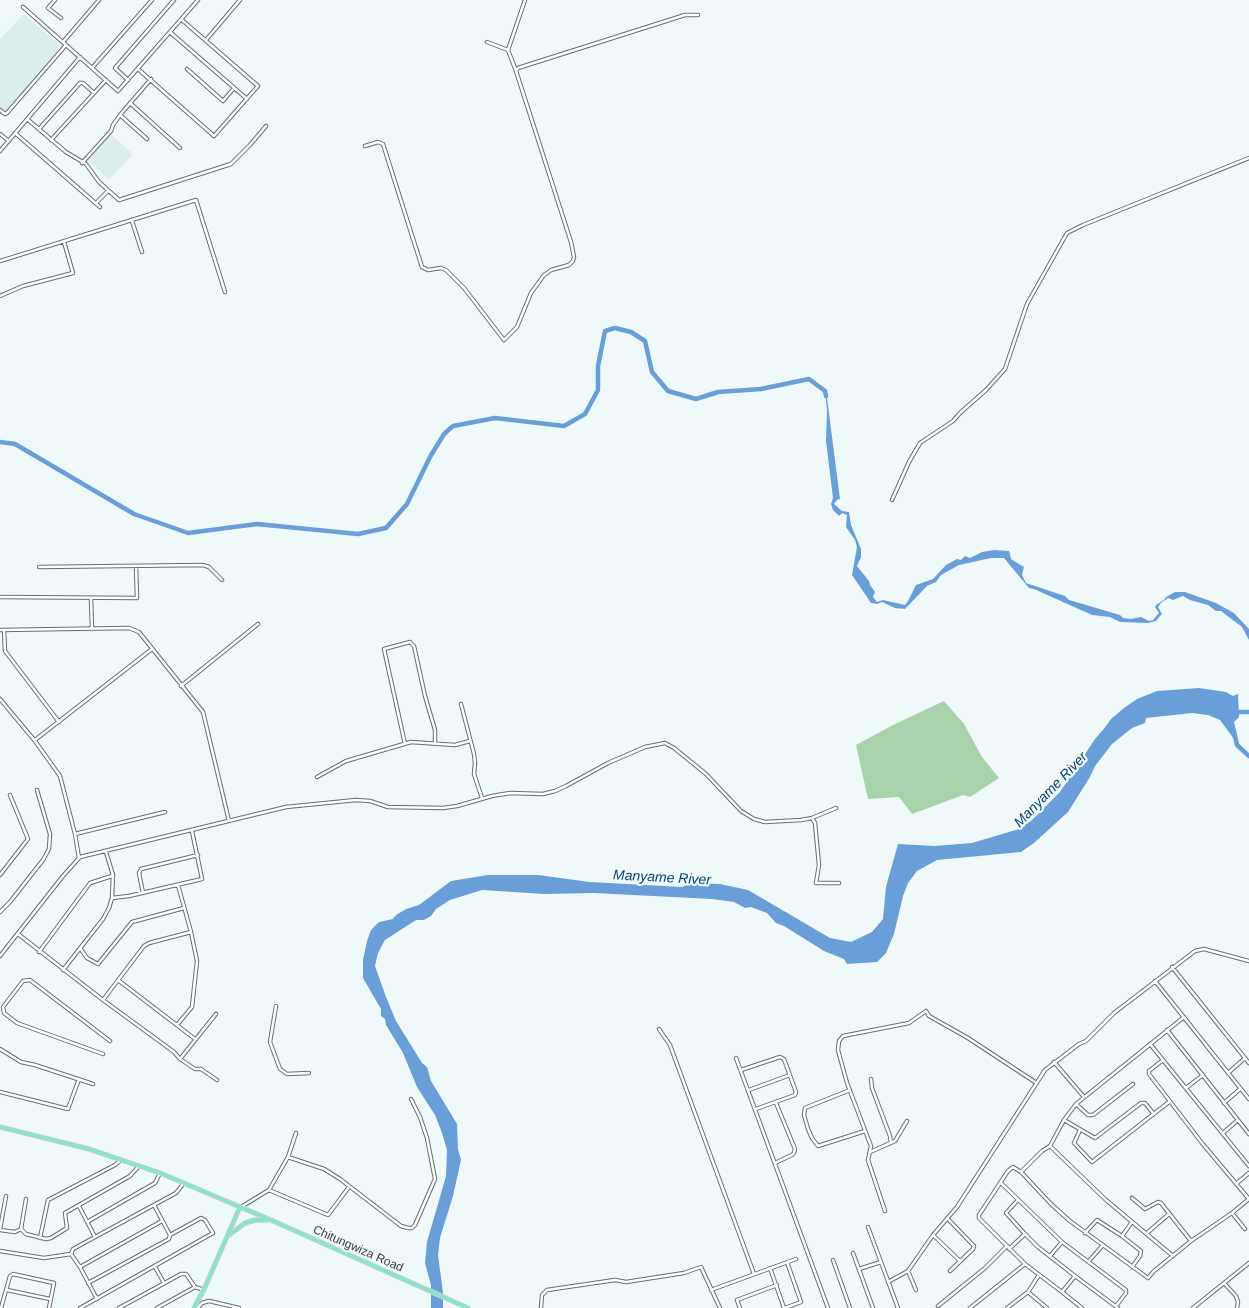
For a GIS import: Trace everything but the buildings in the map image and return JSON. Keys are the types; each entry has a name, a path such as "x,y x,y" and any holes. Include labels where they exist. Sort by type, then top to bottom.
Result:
{"main road":[{"name":"Chitungwiza Road","path":"0,1127 55,1140 160,1173 271,1220 468,1308"},
{"path":"194,1308 204,1290 240,1207"},
{"path":"228,1237 245,1222 271,1220"}],"street":[{"path":"55,0 48,8 61,18"},
{"path":"63,42 99,0"},
{"path":"92,68 152,0"},
{"path":"128,80 115,68 174,0"},
{"path":"23,7 118,91 198,0"},
{"path":"206,40 240,0"},
{"path":"366,146 378,142 383,144 422,267 428,270 441,268 446,270 464,288 504,340 517,327 525,306 544,275 551,270 569,266 573,262 574,257 567,228 508,50 524,0"},
{"path":"516,72 521,66 685,15 698,15"},
{"path":"138,68 214,136 258,86 182,20"},
{"path":"170,33 247,99"},
{"path":"487,42 508,50"},
{"path":"0,110 7,114 66,45"},
{"path":"0,151 80,57"},
{"path":"187,69 224,100 234,88"},
{"path":"82,162 111,131 114,123 151,79"},
{"path":"51,140 106,80"},
{"path":"38,129 80,83 84,84 94,93"},
{"path":"130,103 180,148"},
{"path":"120,116 147,139"},
{"path":"27,119 66,152 89,167 99,182 119,200 231,164 266,126"},
{"path":"15,133 100,207"},
{"path":"0,134 9,141"},
{"path":"892,500 920,443 953,421 1005,369 1028,304 1067,233 1249,158"},
{"path":"96,203 108,191"},
{"path":"0,261 196,200 224,292"},
{"path":"132,221 142,252"},
{"path":"0,296 24,286 74,273 64,242"},
{"path":"39,568 203,565 213,570 222,580"},
{"path":"0,597 137,598 136,566"},
{"path":"91,599 92,629"},
{"path":"181,686 258,624"},
{"path":"59,722 5,651 2,630 133,629 139,632 203,712 229,821"},
{"path":"404,744 384,649 410,642 414,646 435,730 435,744"},
{"path":"35,741 152,649"},
{"path":"0,699 35,741 61,779 79,858"},
{"path":"461,704 475,763 474,774 482,798"},
{"path":"317,777 346,761 411,742 455,745 470,742"},
{"path":"0,956 79,858 286,807 356,800 370,801 388,807 437,808 457,806 482,798 510,793 543,794 555,791 630,754 654,744 665,743 706,774 748,816 765,822 801,820 812,818 836,808"},
{"path":"0,912 44,860 49,849 50,834 37,790"},
{"path":"0,875 28,839 10,795"},
{"path":"75,834 165,812"},
{"path":"812,818 815,823 819,865 816,883 839,883"},
{"path":"112,898 144,893 202,879 192,831"},
{"path":"64,970 106,914 112,898 113,875 106,852"},
{"path":"144,893 139,873 141,869 198,855"},
{"path":"40,952 90,883 113,875"},
{"path":"177,1025 192,1007 197,961 178,885"},
{"path":"80,948 87,958 99,964 132,922 184,908"},
{"path":"103,1000 147,944 191,932"},
{"path":"18,934 174,1052 180,1059 195,1069 201,1069 217,1080"},
{"path":"888,1282 908,1271 933,1235 957,1207 1045,1070 1078,1044 1086,1041 1114,1014 1172,967 1198,949 1249,961"},
{"path":"1172,967 1249,1063"},
{"path":"103,1054 18,1023 4,1013 3,1007 23,981 29,979 110,1041"},
{"path":"118,980 195,1039"},
{"path":"1155,981 1249,1099"},
{"path":"276,1006 270,1042 280,1069 287,1074 309,1073"},
{"path":"885,1211 868,1160 871,1146 850,1090 838,1050 839,1041 843,1036 909,1023 926,1011 929,1016 968,1038 1036,1082"},
{"path":"180,1059 216,1014"},
{"path":"1021,1172 1042,1151 1050,1146 1064,1120 1084,1096 1184,1017"},
{"path":"660,1029 670,1045 754,1274"},
{"path":"1167,1030 1249,1134"},
{"path":"1150,1044 1249,1166"},
{"path":"0,1049 21,1062 93,1084"},
{"path":"742,1070 780,1057 784,1059 796,1092 795,1095 756,1110"},
{"path":"736,1058 828,1308"},
{"path":"1228,1073 1245,1058"},
{"path":"1082,1308 1025,1264 979,1216 1008,1171 1013,1167 1021,1172 1052,1206 1085,1233 1148,1278 1192,1241 1249,1199 1149,1074 1149,1071 1163,1060"},
{"path":"1054,1062 1084,1096"},
{"path":"749,1090 790,1075"},
{"path":"1185,1088 1203,1075"},
{"path":"0,1092 68,1109 79,1079"},
{"path":"871,1079 872,1088 891,1143"},
{"path":"1076,1104 1088,1115 1093,1115 1133,1084"},
{"path":"1224,1103 1241,1089"},
{"path":"850,1090 805,1108 804,1115 808,1129 818,1146 865,1131"},
{"path":"288,1157 324,1169 404,1228 410,1229 415,1226 435,1180 427,1138 411,1099"},
{"path":"1080,1130 1074,1143 1092,1162 1153,1113 1170,1102"},
{"path":"775,1163 794,1153 776,1103"},
{"path":"1064,1120 1095,1138 1141,1104 1145,1103 1153,1113"},
{"path":"1223,1133 1238,1120"},
{"path":"870,1152 896,1140 907,1121"},
{"path":"240,1207 269,1190 288,1157 296,1133"},
{"path":"1050,1146 1106,1200 1173,1256"},
{"path":"40,1238 48,1200 115,1165 121,1160"},
{"path":"21,1229 26,1234 40,1238 51,1238 66,1228 65,1214 130,1176 139,1166"},
{"path":"87,1222 155,1183 160,1173"},
{"path":"1236,1184 1249,1173"},
{"path":"71,1254 73,1248 154,1205 176,1192 184,1183"},
{"path":"1001,1183 1062,1242 1090,1261 1126,1290 1117,1307 1075,1276 1025,1234 1006,1213 1018,1200"},
{"path":"269,1190 328,1215 349,1187"},
{"path":"6,1196 0,1230 15,1232 21,1229"},
{"path":"1132,1198 1145,1209 1159,1202 1192,1241"},
{"path":"21,1229 26,1199"},
{"path":"154,1205 170,1235"},
{"path":"79,1206 95,1237"},
{"path":"1232,1213 1245,1229"},
{"path":"1146,1233 1169,1214"},
{"path":"80,1308 213,1233 205,1220 201,1218 170,1235 169,1239 88,1282"},
{"path":"948,1218 973,1244 973,1249 950,1271"},
{"path":"1085,1233 1098,1220 1122,1236 1141,1252 1132,1267"},
{"path":"80,1267 162,1221"},
{"path":"1122,1236 1132,1222"},
{"path":"868,1227 898,1308"},
{"path":"938,1306 1025,1234"},
{"path":"933,1235 960,1261"},
{"path":"1050,1256 1062,1242"},
{"path":"1090,1261 1102,1245"},
{"path":"0,1251 44,1258 71,1254"},
{"path":"71,1254 97,1298"},
{"path":"853,1254 873,1308"},
{"path":"711,1290 796,1259"},
{"path":"833,1260 850,1308"},
{"path":"770,1268 785,1308 802,1302 787,1262"},
{"path":"859,1269 881,1262"},
{"path":"1193,1308 1249,1263"},
{"path":"970,1308 1025,1264"},
{"path":"155,1266 164,1283"},
{"path":"541,1308 542,1295 547,1290 615,1280 626,1282 684,1273 701,1267 720,1308"},
{"path":"908,1271 916,1290"},
{"path":"1,1308 10,1276 13,1274 54,1283 48,1308"},
{"path":"119,1308 164,1283 186,1274 195,1287 204,1290"},
{"path":"1007,1308 1028,1292 1039,1275"},
{"path":"1062,1292 1075,1276"},
{"path":"1224,1283 1236,1296 1237,1308"},
{"path":"740,1308 737,1300 777,1285"},
{"path":"157,1308 195,1287"},
{"path":"7,1290 50,1299"},
{"path":"1028,1292 1047,1308"},
{"path":"198,1308 202,1302 209,1301 239,1308"}],"shaded area":[{"path":"24,14 62,47 6,113 0,108 0,39"},
{"path":"108,132 133,154 109,180 84,158"}],"green space":[{"path":"944,701 964,724 982,757 999,778 970,797 963,795 912,814 899,797 868,799 856,745"}],"water":[{"path":"826,390 840,499 834,504 842,511 849,512 851,525 861,549 861,557 857,566 869,581 875,592 873,597 877,602 883,600 905,605 916,585 933,579 946,565 957,559 961,560 965,556 970,558 982,552 994,550 1009,551 1011,559 1024,567 1022,575 1026,583 1065,596 1069,600 1120,615 1123,618 1141,617 1149,621 1153,620 1159,613 1155,607 1156,605 1175,592 1185,592 1216,603 1234,613 1249,629 1249,640 1242,627 1221,611 1216,611 1208,605 1183,596 1173,600 1168,598 1161,603 1158,607 1162,614 1156,621 1148,623 1120,622 1110,617 1092,615 1029,588 1004,558 991,558 959,565 941,575 936,582 927,586 905,609 895,608 882,602 877,604 871,603 852,575 857,547 855,540 846,527 847,515 842,513 839,516 833,510 831,504 833,498 826,441"},
{"path":"1199,688 1226,692 1233,696 1238,694 1239,717 1234,722 1236,731 1234,739 1220,720 1208,715 1192,713 1146,718 1145,723 1132,728 1112,744 1095,766 1068,812 1034,843 1021,852 937,860 917,871 908,883 903,896 894,934 886,953 877,962 847,964 844,959 824,951 776,923 767,913 751,907 745,908 734,902 712,899 594,893 544,894 482,890 450,900 436,909 431,916 424,920 416,920 385,940 378,953 375,966 386,997 396,1021 422,1063 427,1067 431,1081 457,1124 458,1149 461,1160 453,1196 440,1238 438,1255 443,1308 431,1308 431,1285 425,1263 427,1242 446,1176 447,1150 435,1115 417,1087 403,1053 386,1025 385,1019 381,1016 381,1009 363,978 363,960 367,941 371,930 379,922 393,919 406,909 419,905 451,881 488,875 538,875 590,882 682,887 692,883 720,884 748,890 830,938 851,942 872,932 883,919 886,887 898,844 934,846 972,843 1019,829 1032,820 1060,792 1095,739 1111,719 1124,708 1137,699 1157,691"}],"waterway":[{"path":"0,442 15,444 134,514 188,533 257,524 358,534 386,528 407,504 430,457 444,434 453,426 495,418 564,426 585,414 598,390 598,366 605,331 615,328 631,332 645,341 652,372 668,391 696,399 718,392 761,389 809,379 825,391 826,396"},
{"name":"Manyame River","path":"1233,712 1249,712"},
{"path":"1234,731 1237,745 1249,756"}]}
